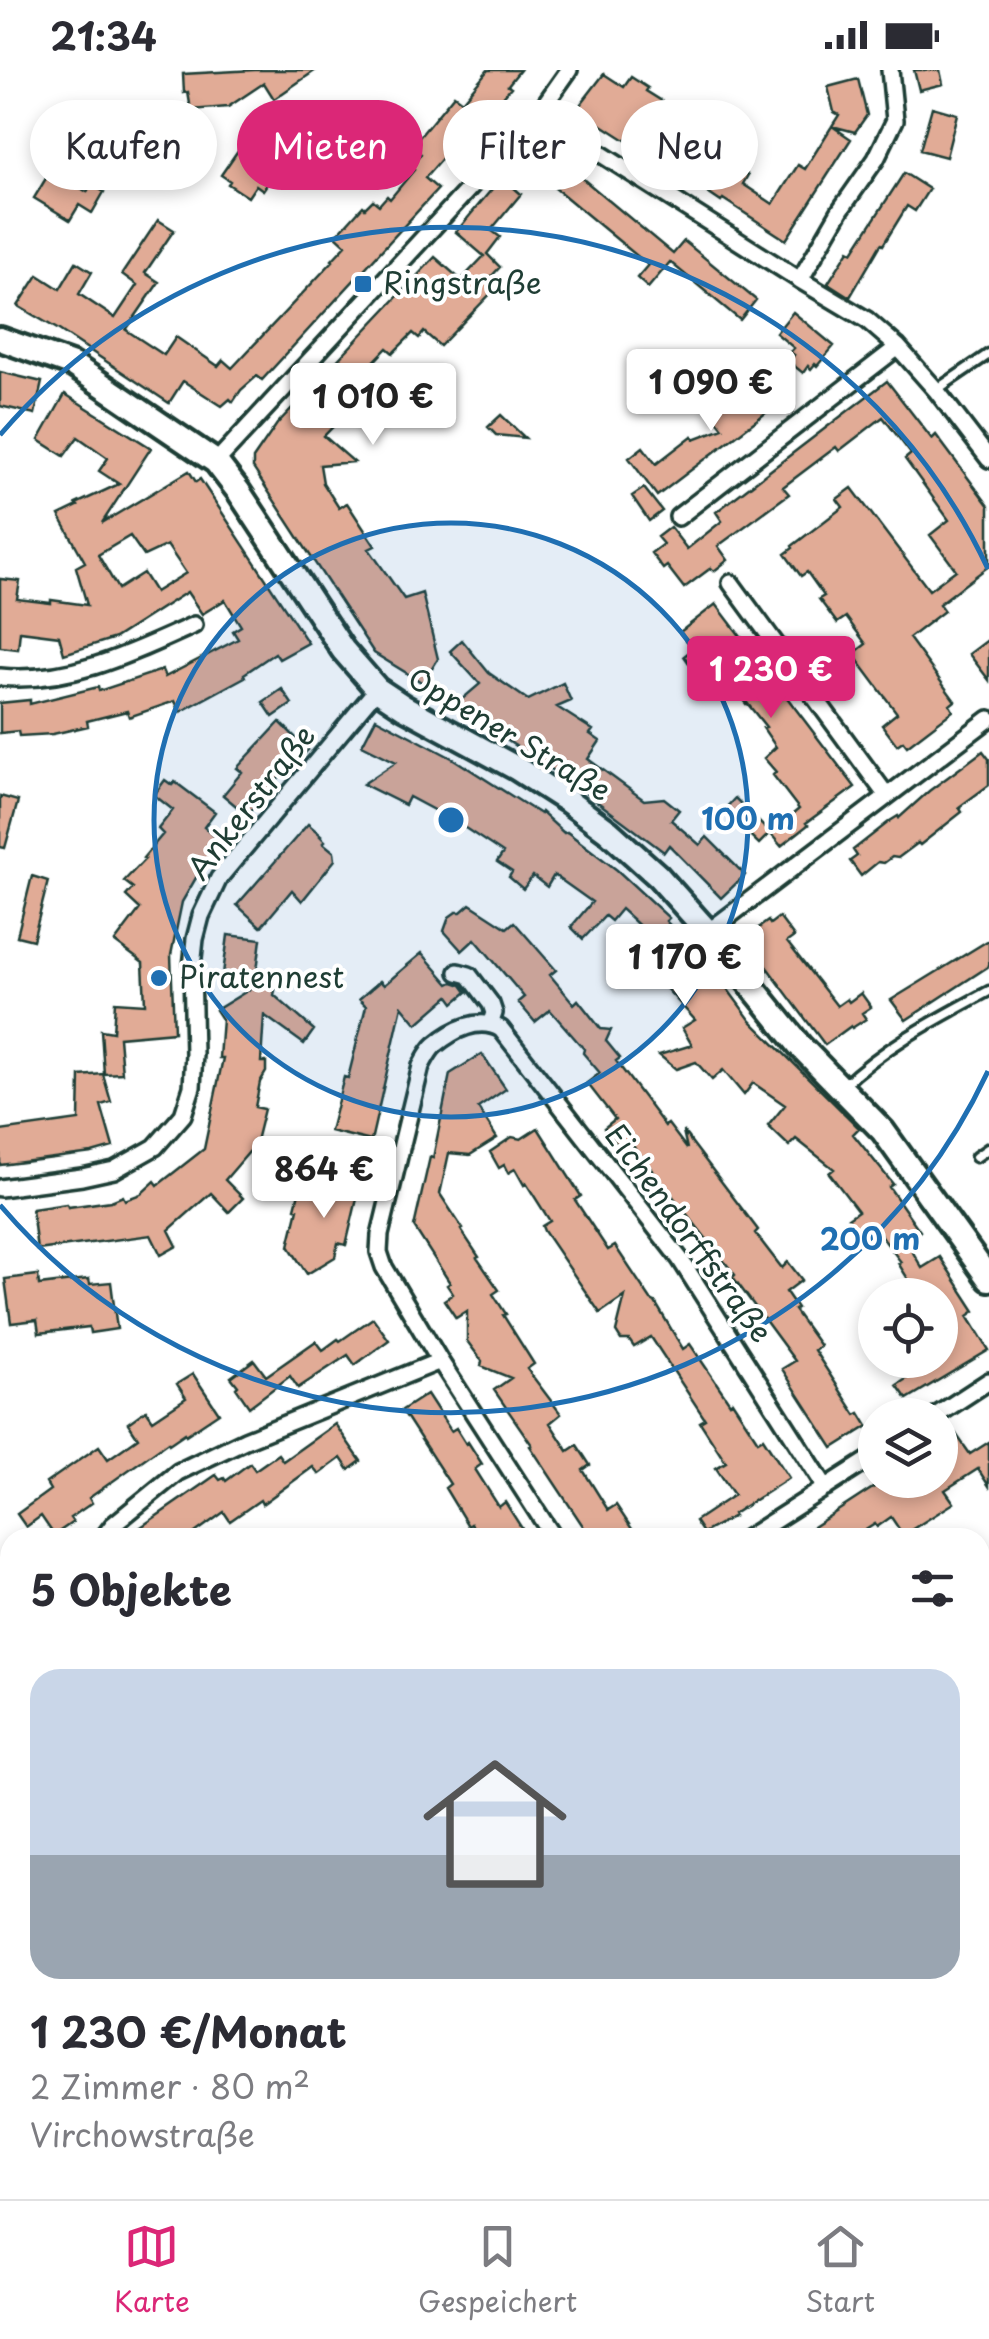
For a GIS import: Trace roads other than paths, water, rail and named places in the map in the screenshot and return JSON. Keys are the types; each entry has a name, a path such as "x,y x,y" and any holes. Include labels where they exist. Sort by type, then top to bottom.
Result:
{"street":[{"path":"548,100 569,70"},
{"path":"800,280 876,159 894,120 890,70"},
{"path":"601,154 867,320 898,347 936,390 989,459"},
{"path":"216,462 468,190"},
{"name":"Oppener Straße","path":"0,339 73,366 216,462 343,650 377,689 516,768 580,810 658,876 800,1046 883,1131 989,1279"},
{"path":"678,517 898,347"},
{"path":"732,583 887,796"},
{"path":"0,677 27,680 64,675 134,652 194,625"},
{"name":"Ankerstraße","path":"0,1188 114,1170 155,1147 183,1115 192,1087 192,967 202,916 220,878 377,689"},
{"path":"708,932 989,719"},
{"name":"Eichendorffstraße","path":"458,972 469,975 491,1004 491,1022 501,1029 680,1260 826,1488"},
{"path":"491,1022 468,1026 432,1047 421,1066 380,1235 380,1252 384,1267 440,1362 548,1528"},
{"path":"111,1528 178,1472 245,1440 440,1362"},
{"path":"958,1402 989,1381"},
{"path":"762,1528 858,1467"}],"lane":[{"path":"936,390 989,354"},
{"path":"842,1087 912,1032 989,991"},
{"path":"976,1157 989,1148"}],"place":[{"name":"Ringstraße","path":"363,284"},
{"name":"Piratennest","path":"159,978"}]}
